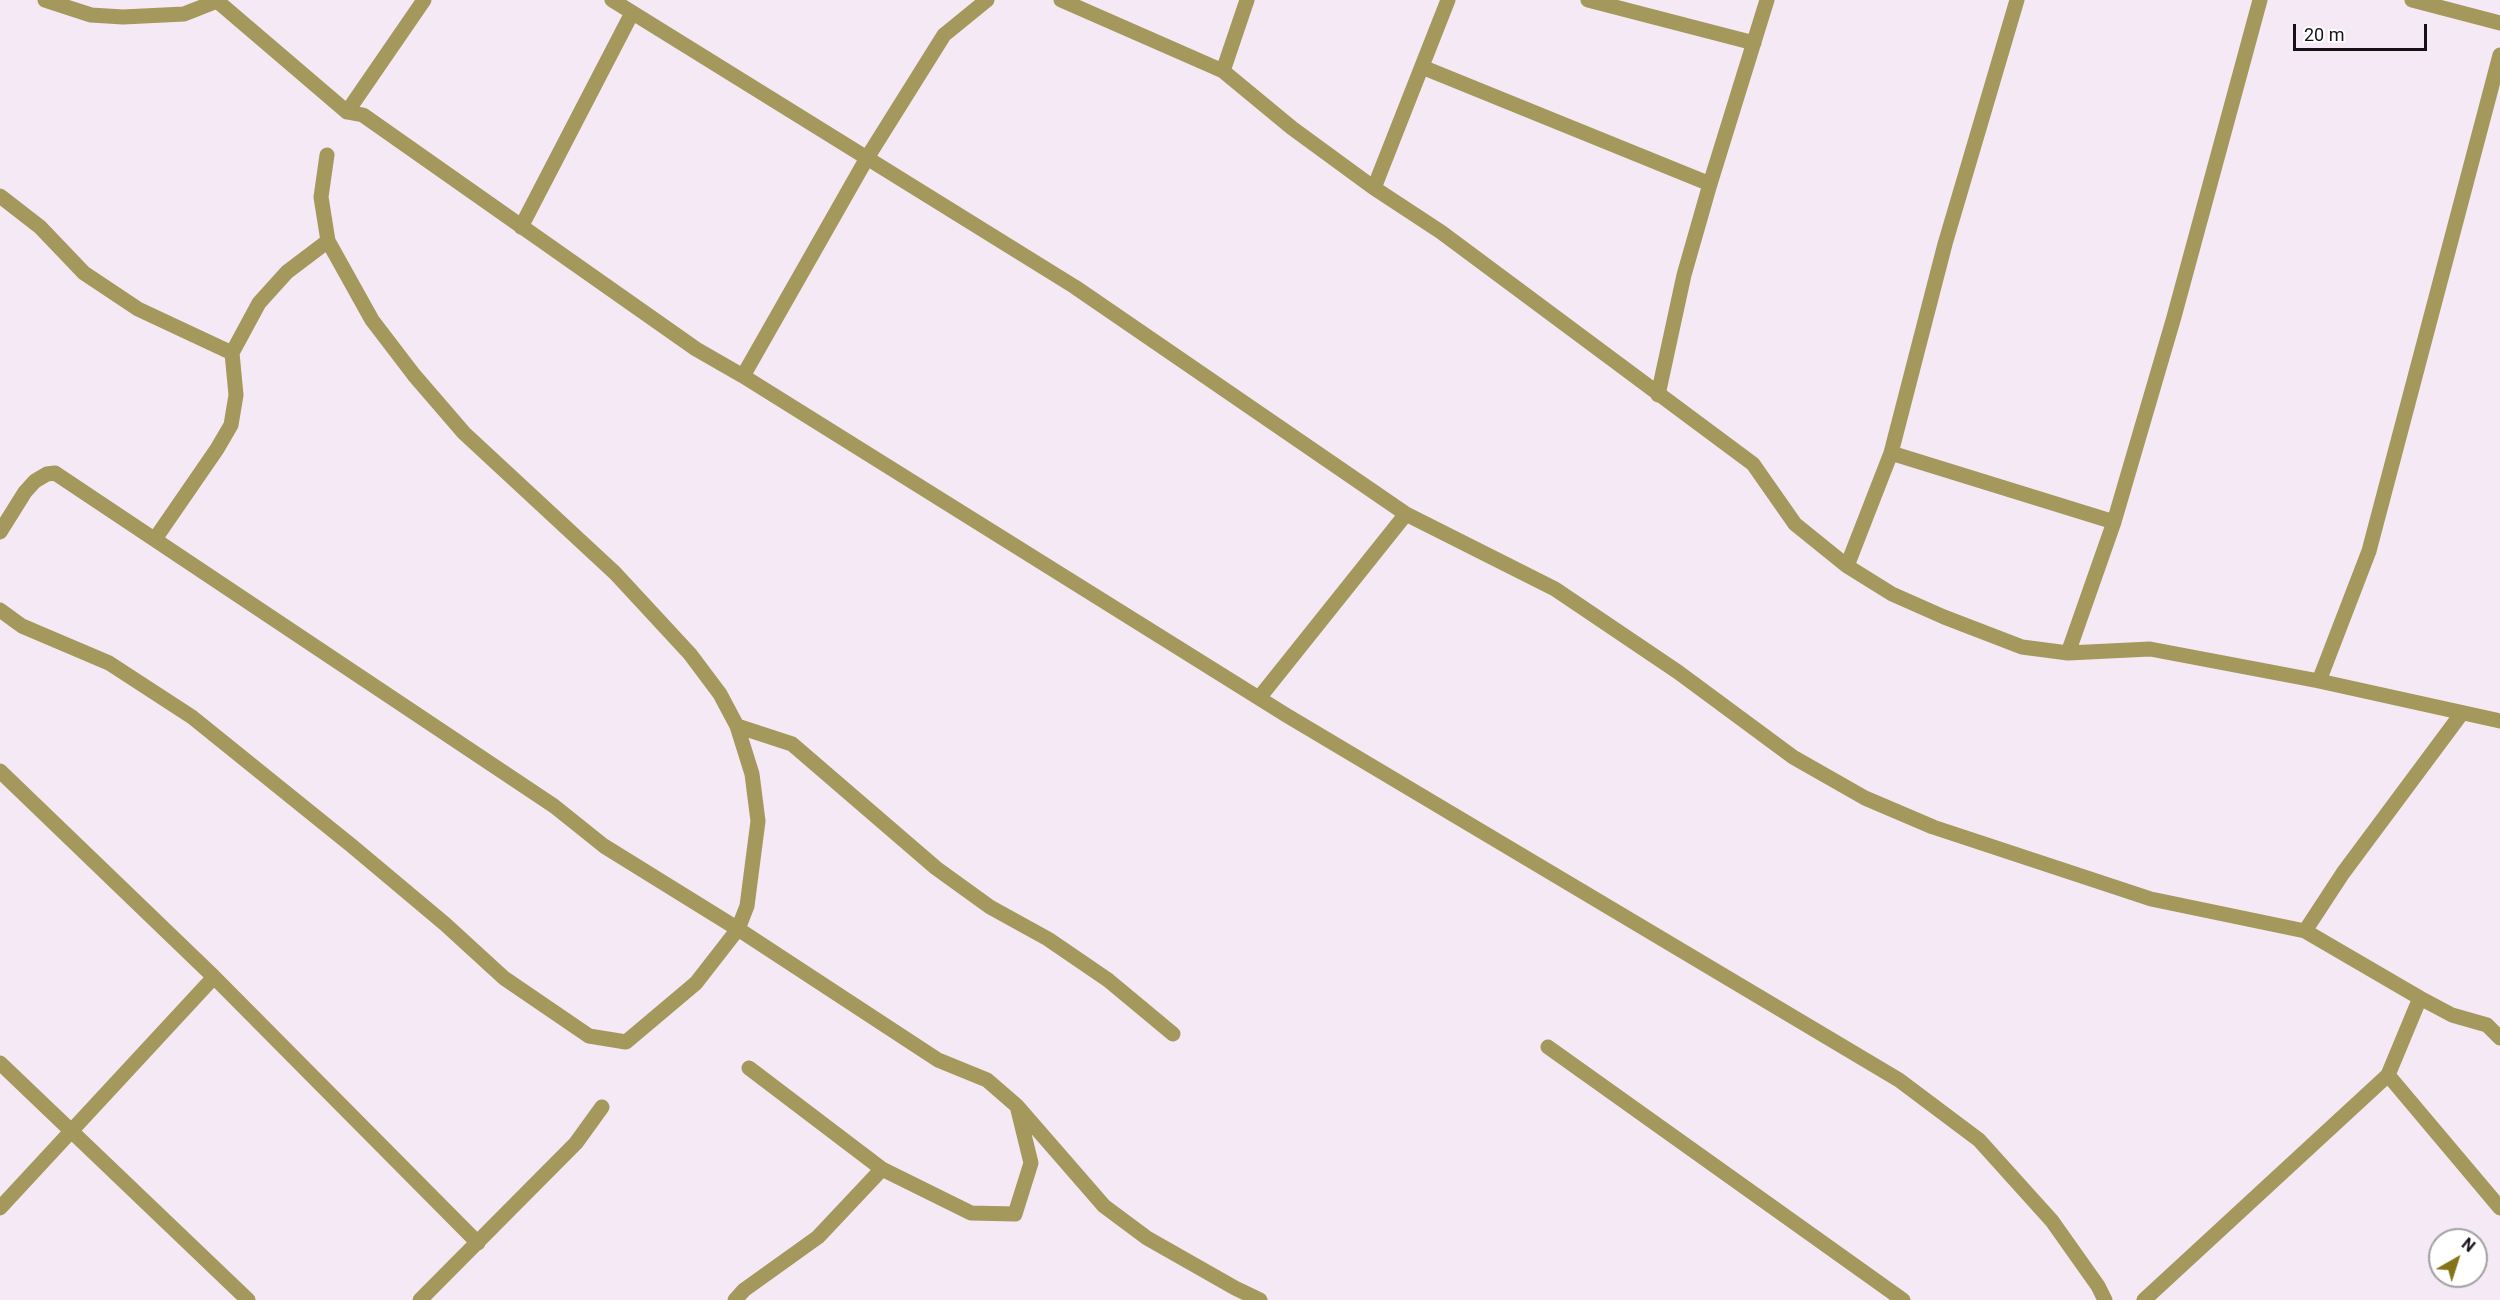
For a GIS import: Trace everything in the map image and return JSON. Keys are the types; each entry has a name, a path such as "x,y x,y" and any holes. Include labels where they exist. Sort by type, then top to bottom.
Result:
{"street":[{"path":"45,0 91,15 123,17 184,14 216,0 347,112 363,115 696,349 743,376 1259,698 1899,1080 1979,1140 2052,1221 2098,1286 2104,1300"},
{"path":"347,112 424,0"},
{"path":"612,0 1075,287 1406,514 1555,589 1678,672 1793,757 1865,798 1933,827 2151,899 2305,930 2452,1015 2487,1025 2500,1038"},
{"path":"743,376 867,158 944,35 987,0"},
{"path":"1061,0 1223,71 1292,128 1374,188 1441,232 1753,464 1795,524 1847,566 1892,594 2022,647 2068,653 2150,649 2319,681 2500,721"},
{"path":"1223,71 1247,0"},
{"path":"1374,188 1448,0"},
{"path":"1588,0 1754,43"},
{"path":"1658,395 1684,275 1767,0"},
{"path":"1847,566 1891,453 1945,244 2017,0"},
{"path":"2068,653 2114,522 2174,317 2260,0"},
{"path":"2412,0 2500,24"},
{"path":"521,227 632,14"},
{"path":"2319,681 2369,551 2500,55"},
{"path":"1422,67 1710,184"},
{"path":"0,610 22,626 109,663 192,717 352,846 445,924 504,978 589,1036 626,1042 696,983 738,929 747,906 758,821 752,774 737,726 720,694 690,654 615,573 464,433 414,375 372,320 328,241 321,197 327,154"},
{"path":"0,196 40,227 84,273 138,309 232,353"},
{"path":"155,539 231,426 236,395 232,353 259,303 287,272 328,241"},
{"path":"1891,453 2114,522"},
{"path":"0,532 25,492 35,481 47,474 55,473 554,806 604,846 738,929 938,1060 987,1080 1017,1106 1104,1206 1147,1238 1234,1288 1260,1300"},
{"path":"1259,698 1406,514"},
{"path":"2305,930 2343,873 2462,713"},
{"path":"737,726 792,744 936,868 990,907 1048,939 1108,980 1173,1034"},
{"path":"0,771 214,977 478,1243"},
{"path":"0,1208 214,977"},
{"path":"2144,1300 2388,1075 2420,998"},
{"path":"1548,1047 1903,1300"},
{"path":"0,1062 248,1300"},
{"path":"749,1068 882,1168 971,1213 1015,1214 1031,1163 1017,1106"},
{"path":"2388,1075 2500,1208"},
{"path":"420,1300 576,1143 602,1107"},
{"path":"735,1300 744,1290 818,1237 882,1168"}]}
